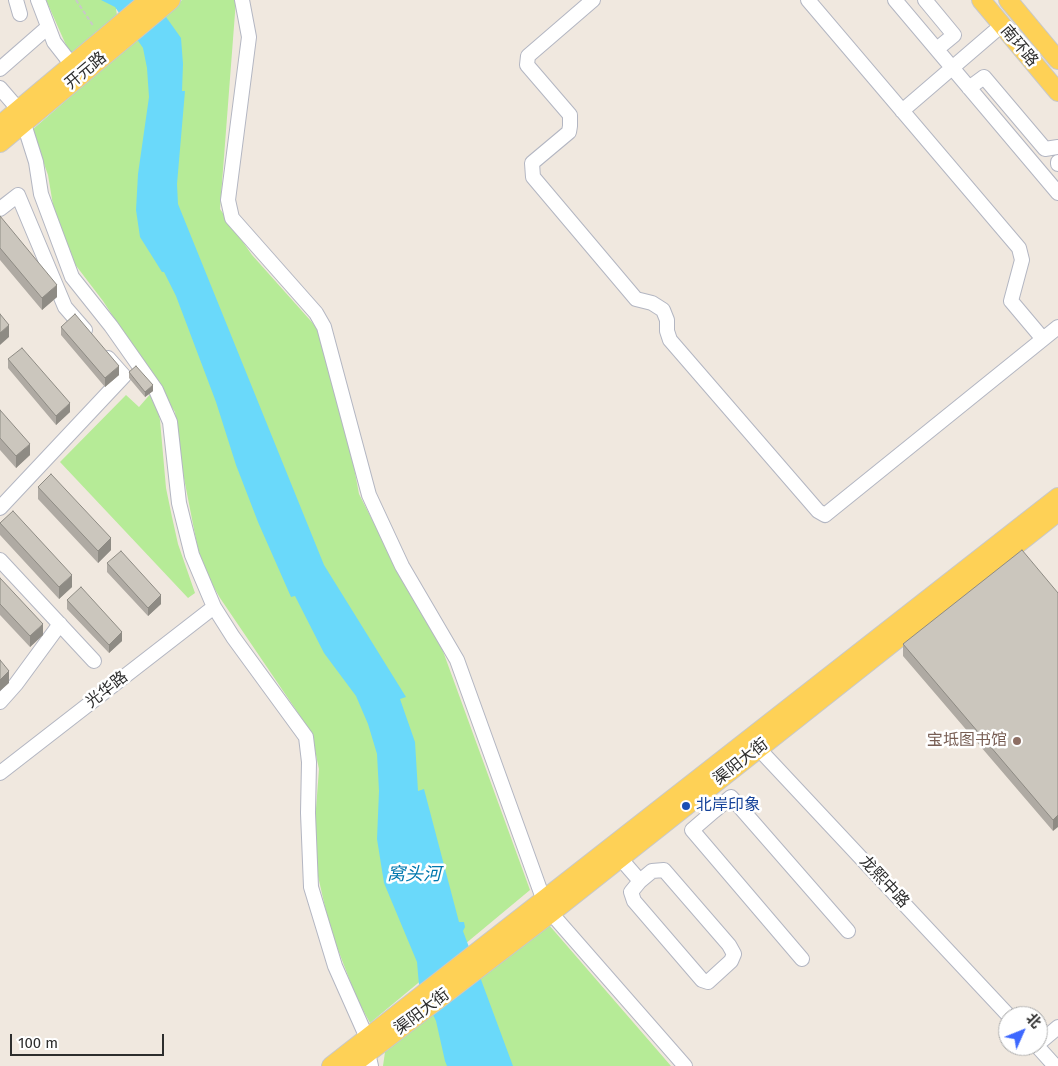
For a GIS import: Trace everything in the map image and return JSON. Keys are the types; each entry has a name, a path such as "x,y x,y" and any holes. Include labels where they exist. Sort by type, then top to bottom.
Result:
{"main road":[{"name":"开元路","path":"0,143 72,65 105,38 123,31 149,0"},
{"name":"南环路","path":"981,0 1058,92"},
{"name":"南环路","path":"1008,0 1058,60"},
{"name":"开元路","path":"0,125 22,117 123,31 169,2"},
{"name":"渠阳大街","path":"351,1066 419,1006 548,907 1058,496"},
{"name":"渠阳大街","path":"548,907 620,858 1058,512"},
{"path":"331,1066 369,1052"}],"street":[{"path":"38,0 54,42 72,65"},
{"path":"242,0 249,37 228,200 232,218 316,313 324,327 369,494 402,566 457,660 548,907 685,1066"},
{"path":"593,0 528,56 527,65 570,115 569,132 532,163 533,177 636,299 652,303 662,310 667,320 667,331 670,340 818,511 825,515 1058,327"},
{"path":"808,0 1019,248 1022,260 1012,289 1011,301 1043,339"},
{"path":"895,0 1058,193"},
{"path":"925,0 954,35 936,49"},
{"path":"902,111 1002,25"},
{"path":"0,69 48,27"},
{"path":"969,88 984,77 1045,149 1058,147"},
{"path":"0,88 22,117 36,162 41,194 72,276 111,326 156,390 170,422 179,503 192,555 214,607 233,637 306,737 309,762 308,813 311,887 335,966 369,1052"},
{"path":"0,209 18,195 65,307 124,376 0,508"},
{"path":"0,560 94,661"},
{"name":"光华路","path":"0,773 214,607"},
{"path":"0,702 22,677 60,624"},
{"name":"龙熙中路","path":"758,748 1000,1006"},
{"path":"701,794 714,811"},
{"path":"802,958 692,830 730,798 848,931"},
{"path":"620,858 640,881"},
{"path":"657,869 664,870 729,945 734,954 732,960 708,982 702,980 634,901 631,892 640,881 657,869"},
{"path":"1048,1036 1058,1027"},
{"path":"1046,1056 1055,1066"}],"path":[{"path":"76,0 91,24 105,38"}],"green space":[{"path":"46,0 127,0 116,9 117,15 70,54"},
{"path":"182,0 236,0 220,209 252,255 318,329 347,430 359,494 410,594 440,643 530,890 370,1023 357,999 330,929 318,876 315,822 319,769 311,732 220,598 201,565 182,468 175,412 103,301 74,263 55,217 48,175 32,130"},
{"path":"153,391 160,420 166,488 172,517 178,544 195,593 188,598 60,462 126,395 139,407"},
{"path":"549,925 671,1066 383,1066 385,1052"}],"water":[{"name":"窝头河","path":"101,0 154,0 181,38 183,64 182,91 185,91 177,184 178,204 324,565 406,697 400,699 415,742 418,791 424,789 459,922 464,922 465,927 463,931 513,1066 447,1066 445,1061 436,1021 419,985 417,962 384,883 377,839 379,791 377,754 368,724 356,696 324,653 295,596 291,597 258,522 236,465 216,402 176,296 164,272 162,272 140,237 136,210 138,174 149,97 147,68 143,48 115,7"}],"building":[{"path":"0,216 57,285 42,298 0,248"},
{"path":"0,314 9,325 0,333"},
{"path":"75,314 119,366 105,378 61,327"},
{"path":"22,348 70,403 56,416 8,359"},
{"path":"136,366 153,385 145,392 129,372"},
{"path":"0,410 30,444 16,456 0,438"},
{"path":"51,474 111,538 98,551 38,487"},
{"path":"13,511 72,575 59,587 0,523"},
{"name":"宝坻图书馆","path":"1022,550 1058,593 1058,815 1053,820 903,644"},
{"path":"121,551 161,595 148,608 107,563"},
{"path":"0,578 43,624 30,636 0,604"},
{"path":"81,587 122,632 109,645 67,600"},
{"path":"0,660 9,671 0,680"}],"place":[{"name":"宝坻图书馆","path":"1017,741"},
{"name":"北岸印象","path":"686,806"}]}
